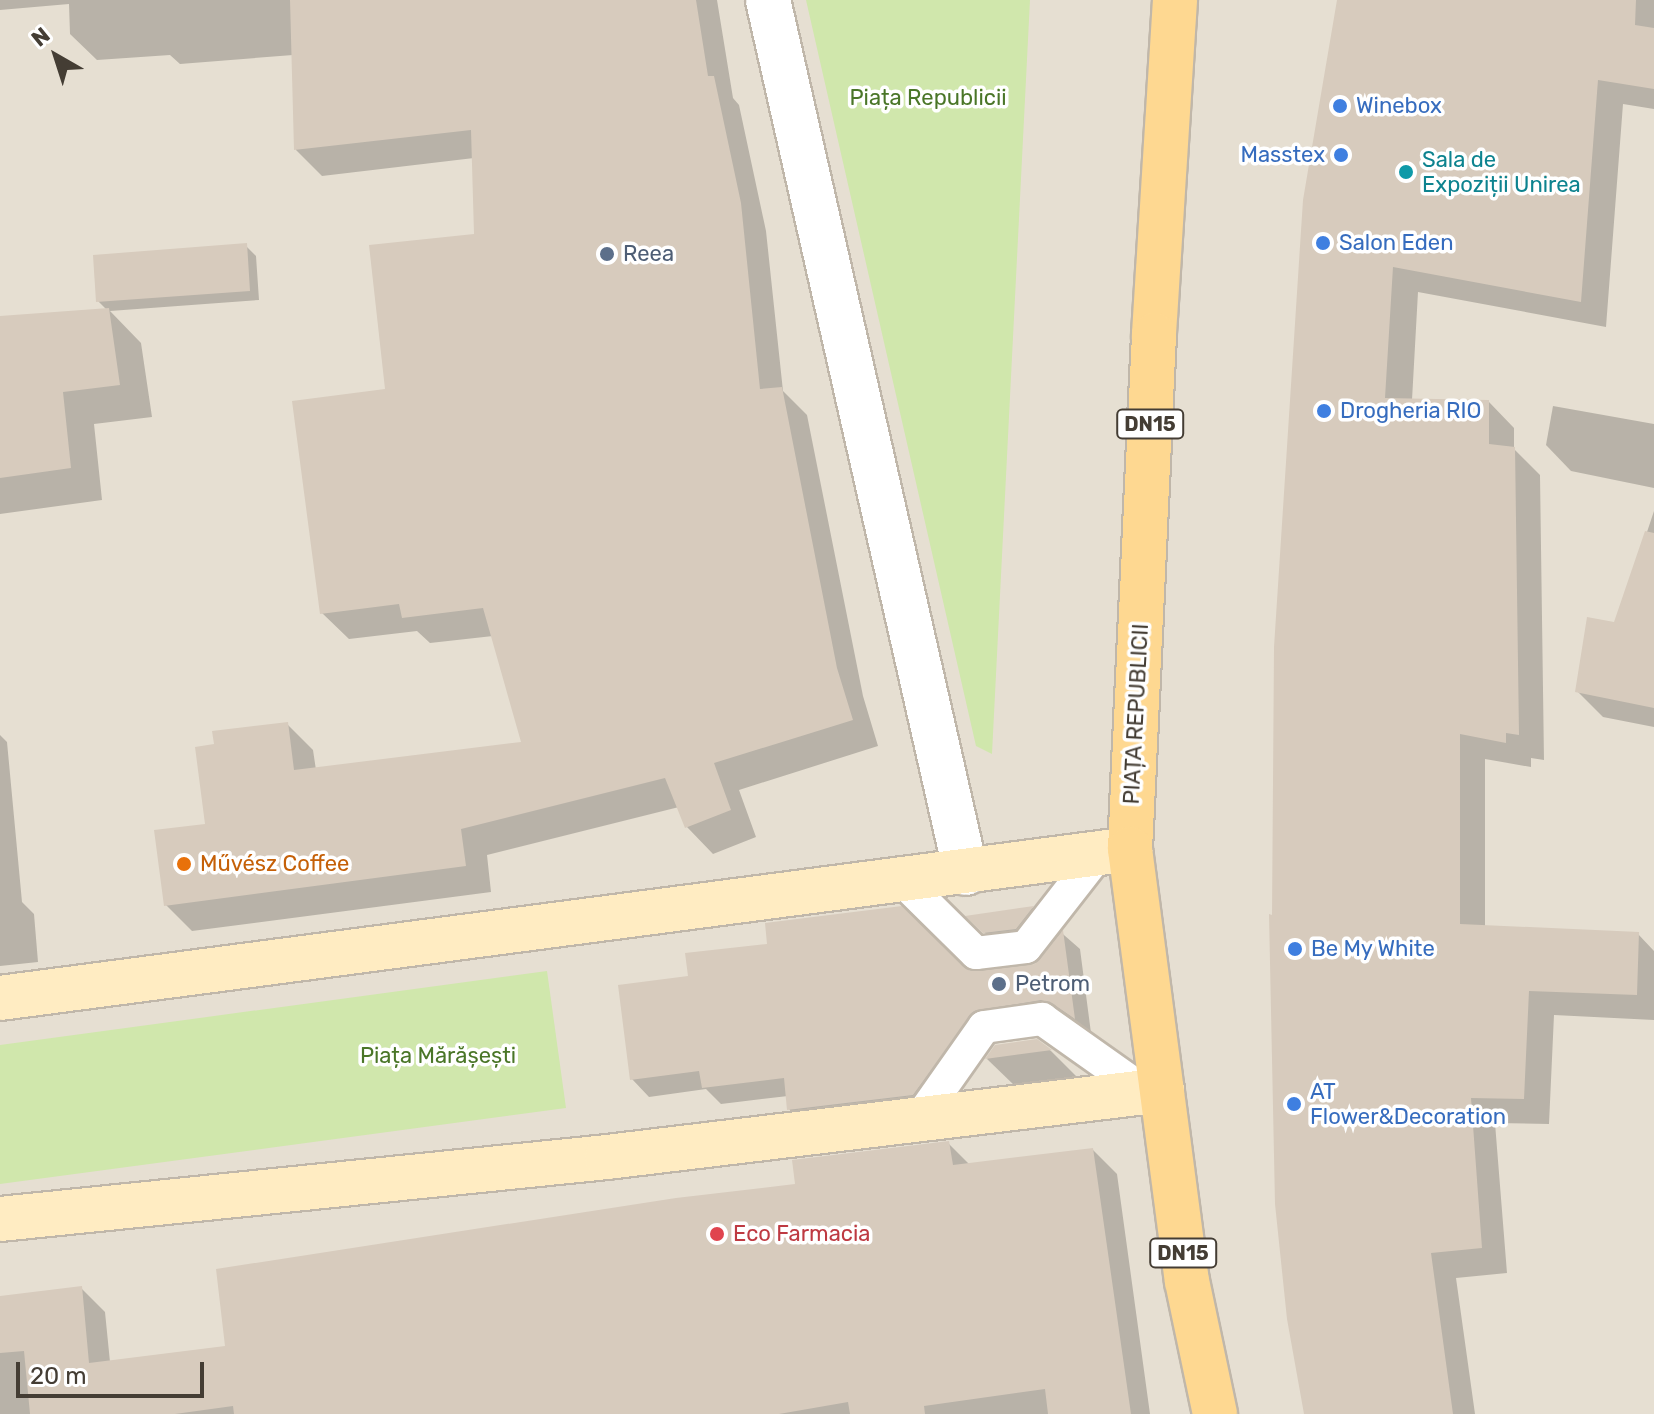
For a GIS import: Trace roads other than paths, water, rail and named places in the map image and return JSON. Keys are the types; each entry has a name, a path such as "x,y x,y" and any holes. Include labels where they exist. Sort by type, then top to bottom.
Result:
{"main road":[{"name":"PIAȚA REPUBLICII","path":"1154,1091 1115,850 1154,335 1175,0"},
{"path":"0,998 966,873 1115,850"},
{"path":"0,1219 607,1157 1154,1091"},
{"name":"DN15","path":"1154,1091 1187,1281 1215,1414"}],"street":[{"path":"768,0 966,873"}],"lane":[{"path":"902,880 976,953 1026,947 1115,850"},
{"path":"920,1118 984,1027 1042,1019 1154,1091"}],"place":[{"name":"Winebox","path":"1340,106"},
{"name":"Masstex","path":"1341,155"},
{"name":"Sala de Expoziții Unirea","path":"1406,172"},
{"name":"Salon Eden","path":"1323,243"},
{"name":"Reea","path":"607,254"},
{"name":"Drogheria RIO","path":"1324,411"},
{"name":"Művész Coffee","path":"184,864"},
{"name":"Be My White","path":"1295,949"},
{"name":"Petrom","path":"999,984"},
{"name":"AT Flower&Decoration","path":"1294,1104"},
{"name":"Eco Farmacia","path":"717,1234"}],"park label":[{"name":"Piața Republicii","path":"928,98"},
{"name":"Piața Mărășești","path":"438,1056"}]}
